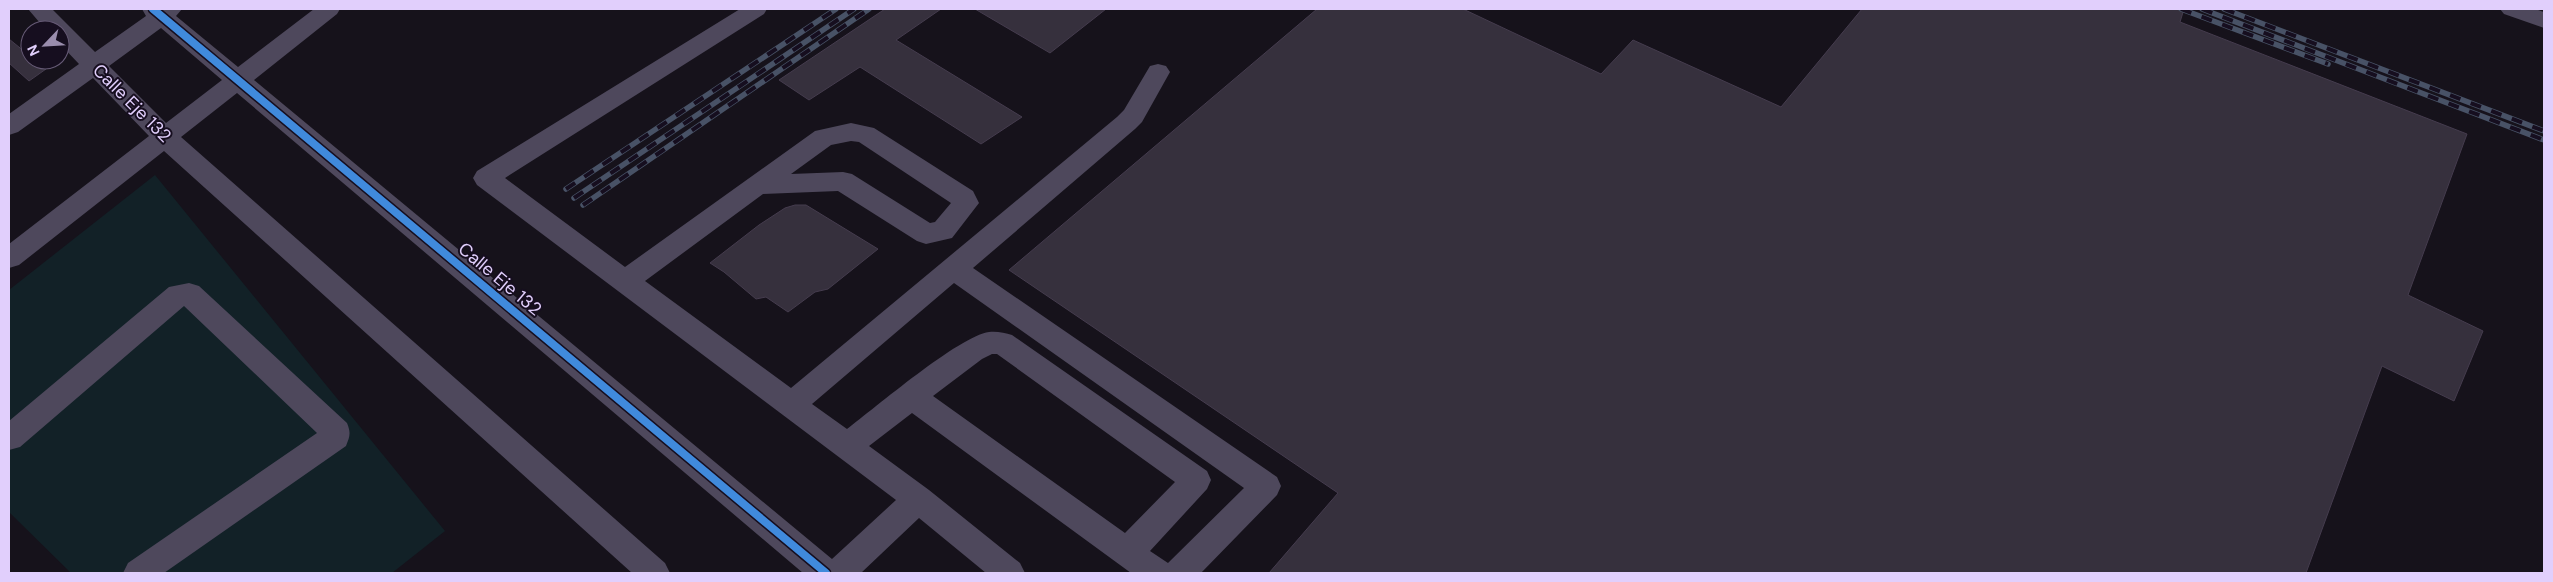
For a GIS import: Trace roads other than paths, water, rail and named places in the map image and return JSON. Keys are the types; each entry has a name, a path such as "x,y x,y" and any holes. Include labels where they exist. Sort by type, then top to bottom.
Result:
{"street":[{"name":"Calle Eje 132","path":"39,9 50,20"},
{"path":"9,258 329,9"},
{"path":"2512,9 2544,20"},
{"name":"Calle Eje 132","path":"162,11 826,573"},
{"path":"9,126 94,65 162,11"},
{"path":"741,12 486,178 847,446 1009,573"},
{"name":"Calle Eje 132","path":"70,40 165,137 654,573"},
{"path":"791,405 1126,123 1133,116 1158,72"},
{"path":"625,281 824,137 851,132 865,134 964,198 966,203 943,231 926,234 843,181 758,185"},
{"path":"953,268 1266,486 1180,573"},
{"path":"9,438 172,301 184,294 189,294 336,432 335,437 139,573"},
{"path":"847,446 972,351 989,343 1002,343 1196,480 1127,553"},
{"path":"912,397 1157,573"},
{"path":"839,573 918,500"}],"railway":[{"path":"566,189 836,9"},
{"path":"574,198 854,9"},
{"path":"583,205 869,9"},
{"path":"2181,9 2328,64"},
{"path":"2202,9 2544,140"},
{"path":"2224,9 2544,131"}]}
